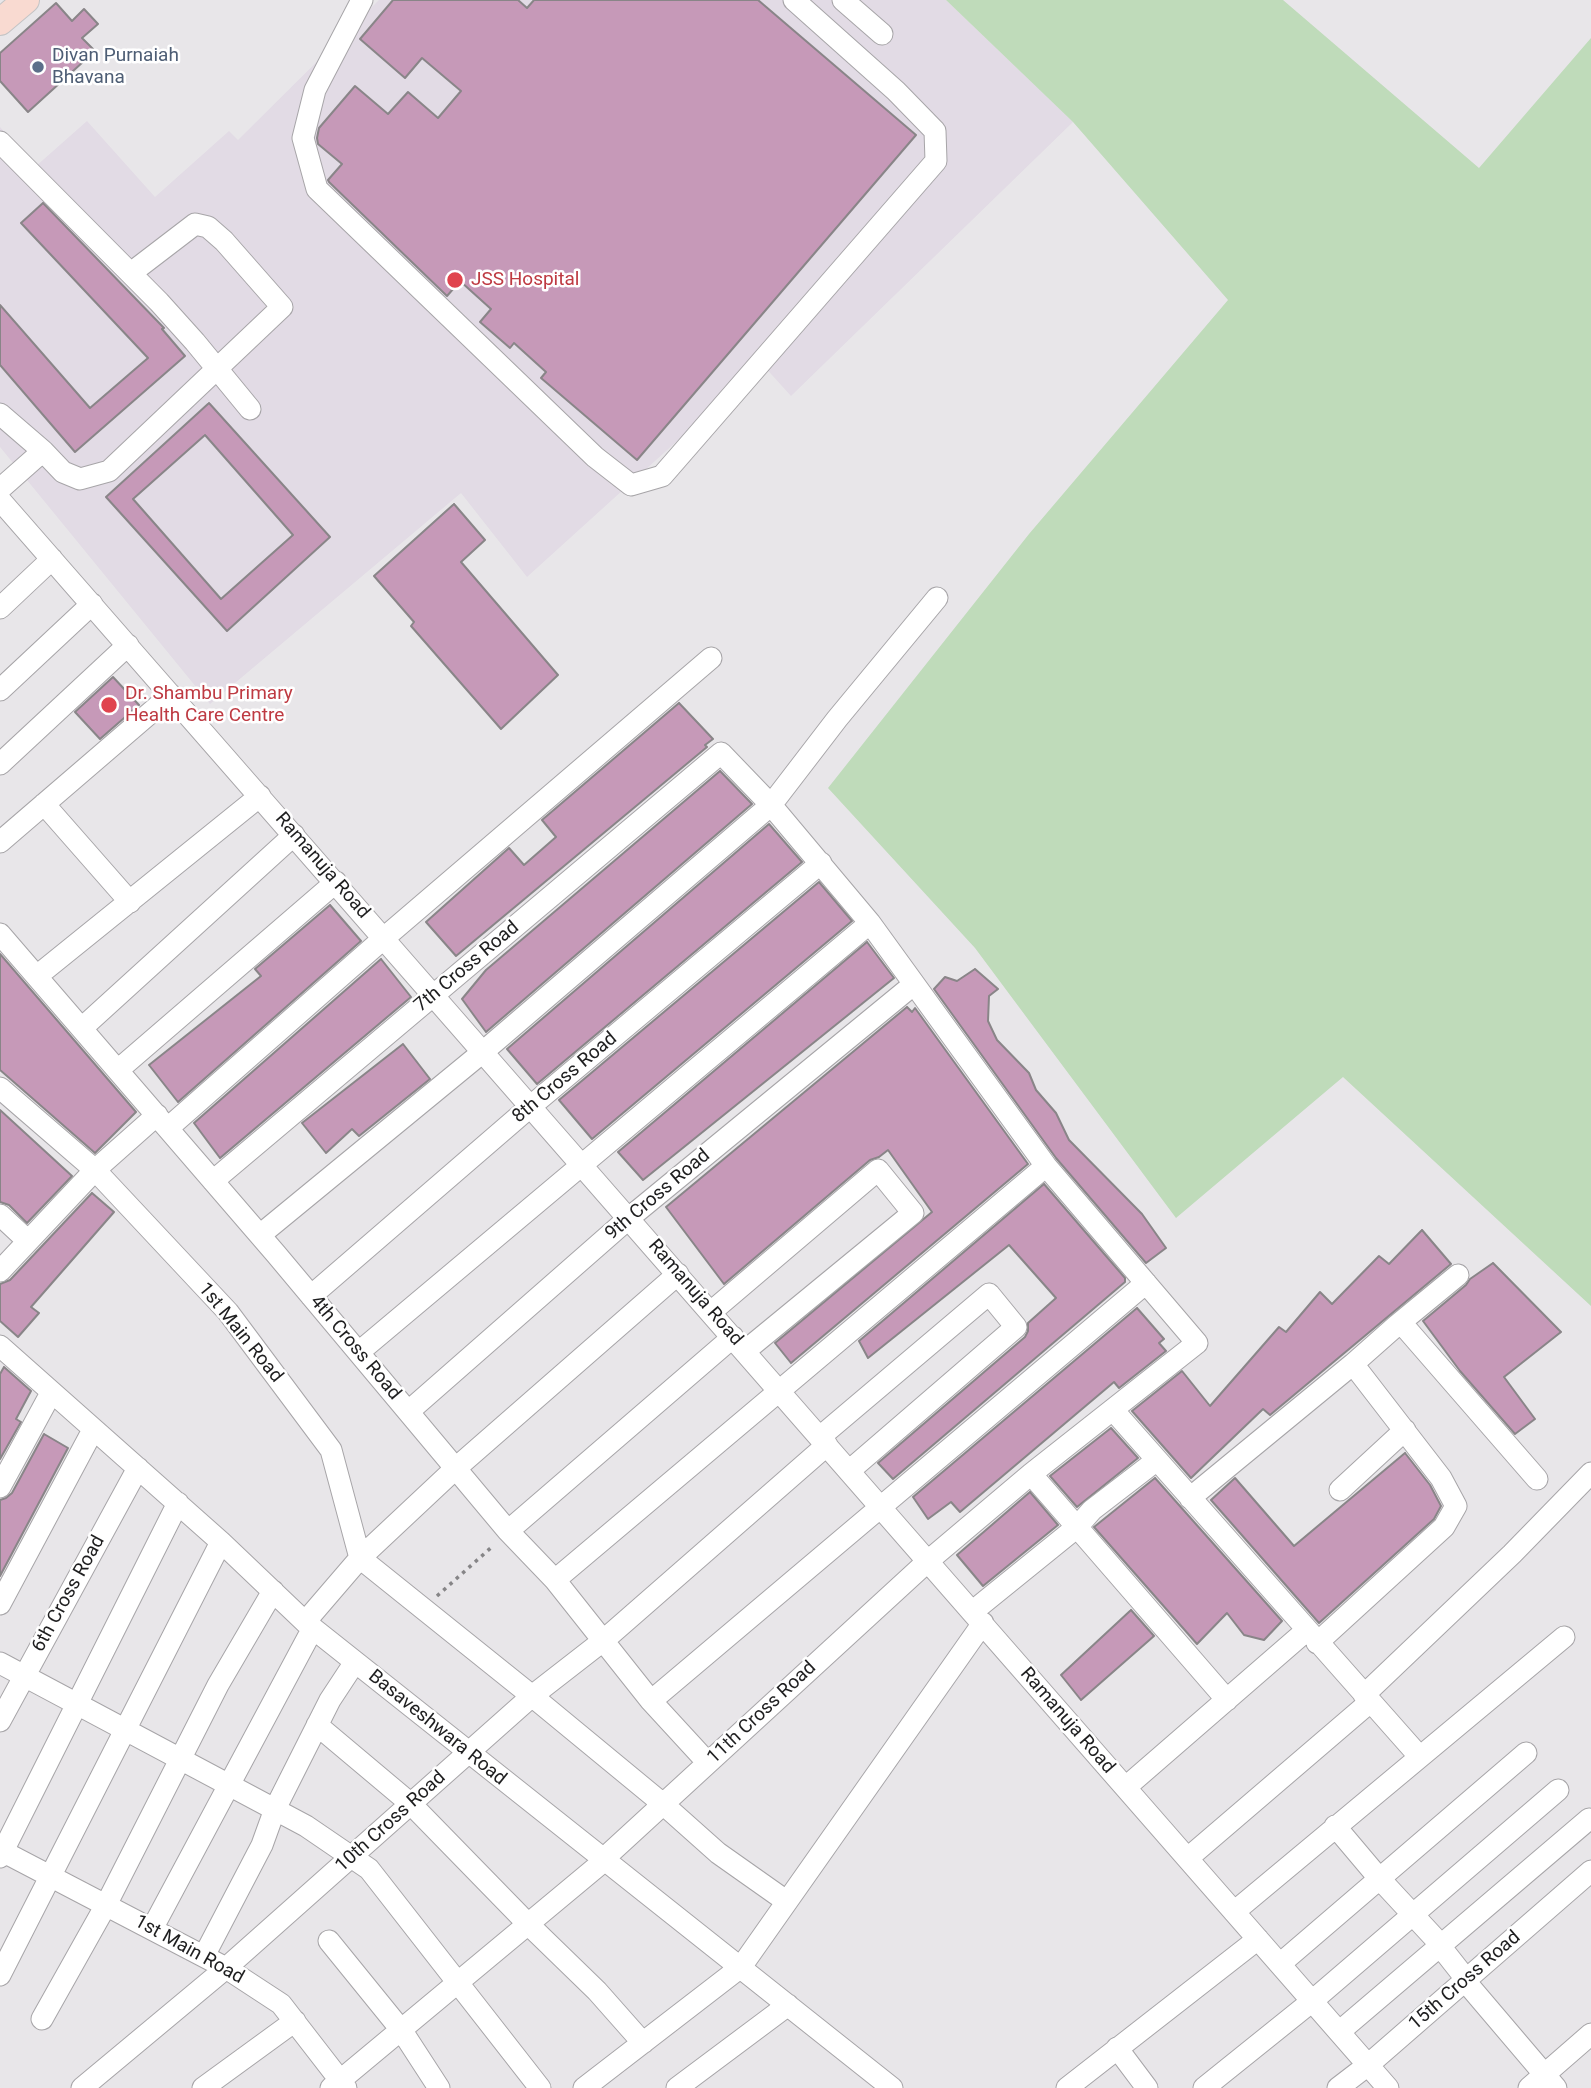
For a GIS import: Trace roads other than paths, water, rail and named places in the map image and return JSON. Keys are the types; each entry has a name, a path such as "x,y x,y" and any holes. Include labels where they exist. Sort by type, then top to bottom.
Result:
{"main road":[{"path":"0,22 26,0"}],"street":[{"path":"362,0 315,90 303,138 317,189 595,457 631,485 662,476 936,161 935,131 897,91 794,0"},
{"path":"843,0 882,34"},
{"path":"0,142 95,240 131,273 250,410"},
{"path":"0,414 63,472 80,479 109,471 282,307 224,241 208,227 195,224 131,273"},
{"path":"0,489 43,451"},
{"name":"Ramanuja Road","path":"0,500 1388,2088"},
{"path":"0,608 52,559"},
{"path":"260,1235 484,1051 771,805 837,719 937,598"},
{"path":"0,690 92,604"},
{"path":"0,764 128,645"},
{"path":"0,1271 95,1170 162,1121 384,938 711,658"},
{"path":"0,842 171,695"},
{"name":"7th Cross Road","path":"213,1181 721,753 771,805"},
{"path":"37,976 260,796"},
{"path":"44,804 130,902"},
{"path":"651,1700 1146,1283 1046,1166 870,923 771,805"},
{"path":"82,1028 294,835"},
{"name":"8th Cross Road","path":"311,1296 531,1106 821,863"},
{"path":"118,1070 336,882"},
{"path":"359,1352 870,923"},
{"name":"4th Cross Road","path":"0,934 260,1235 508,1531 555,1580 651,1700 708,1763"},
{"name":"9th Cross Road","path":"409,1411 629,1218 913,985"},
{"name":"1st Main Road","path":"0,1088 95,1170 228,1312 331,1450 360,1558"},
{"path":"555,1580 1046,1166"},
{"path":"508,1531 739,1344 914,1213 878,1170 711,1312"},
{"path":"0,1215 28,1241"},
{"path":"152,1929 309,1625 360,1558 456,1468 678,1274"},
{"path":"1190,1498 1458,1275"},
{"name":"11th Cross Road","path":"340,2085 605,1860 928,1561 1031,1474 1197,1343 1146,1283"},
{"name":"10th Cross Road","path":"82,2088 226,1968 532,1696 604,1640 989,1294 1016,1327 849,1471"},
{"path":"1396,1326 1404,1326 1537,1479"},
{"name":"Basaveshwara Road","path":"2,1352 178,1503 309,1625 468,1754 892,2088"},
{"path":"1126,1787 1227,1700 1312,1637 1444,1527 1456,1506 1441,1478 1353,1364"},
{"path":"0,1487 51,1393"},
{"path":"1113,1410 1419,1756"},
{"path":"0,1604 93,1430"},
{"path":"1340,1490 1405,1430"},
{"path":"584,2088 740,1967 978,1618 1092,1510 1157,1460"},
{"name":"6th Cross Road","path":"0,1721 138,1468"},
{"path":"1188,1858 1367,1698 1591,1473"},
{"path":"1031,1474 1227,1700"},
{"path":"1,1853 178,1503"},
{"path":"0,1975 221,1542"},
{"path":"360,1558 532,1696 718,1853 786,1901"},
{"path":"41,2019 106,1905 218,1685 273,1591"},
{"path":"1234,1912 1563,1637"},
{"path":"204,1956 262,1845 275,1809 317,1725 355,1662"},
{"path":"0,1663 306,1826 369,1869 540,2088"},
{"path":"317,1725 411,1804 597,1991 643,2043"},
{"path":"1280,1964 1525,1753"},
{"path":"1204,2088 1311,2002 1558,1790"},
{"path":"1339,2032 1589,1819"},
{"path":"1335,1826 1441,1945 1543,2083 1591,2034"},
{"name":"1st Main Road","path":"1,1853 204,1956 281,2004 340,2085"},
{"name":"15th Cross Road","path":"1338,2088 1591,1871"},
{"path":"1068,2088 1258,1939"},
{"path":"329,1941 402,2031 439,2088"},
{"path":"677,2088 788,2005"},
{"path":"203,2088 295,2021"},
{"path":"1116,2048 1147,2088"}],"place":[{"name":"Divan Purnaiah Bhavana","path":"38,67"},
{"name":"JSS Hospital","path":"455,280"},
{"name":"Dr. Shambu Primary Health Care Centre","path":"109,705"}]}
